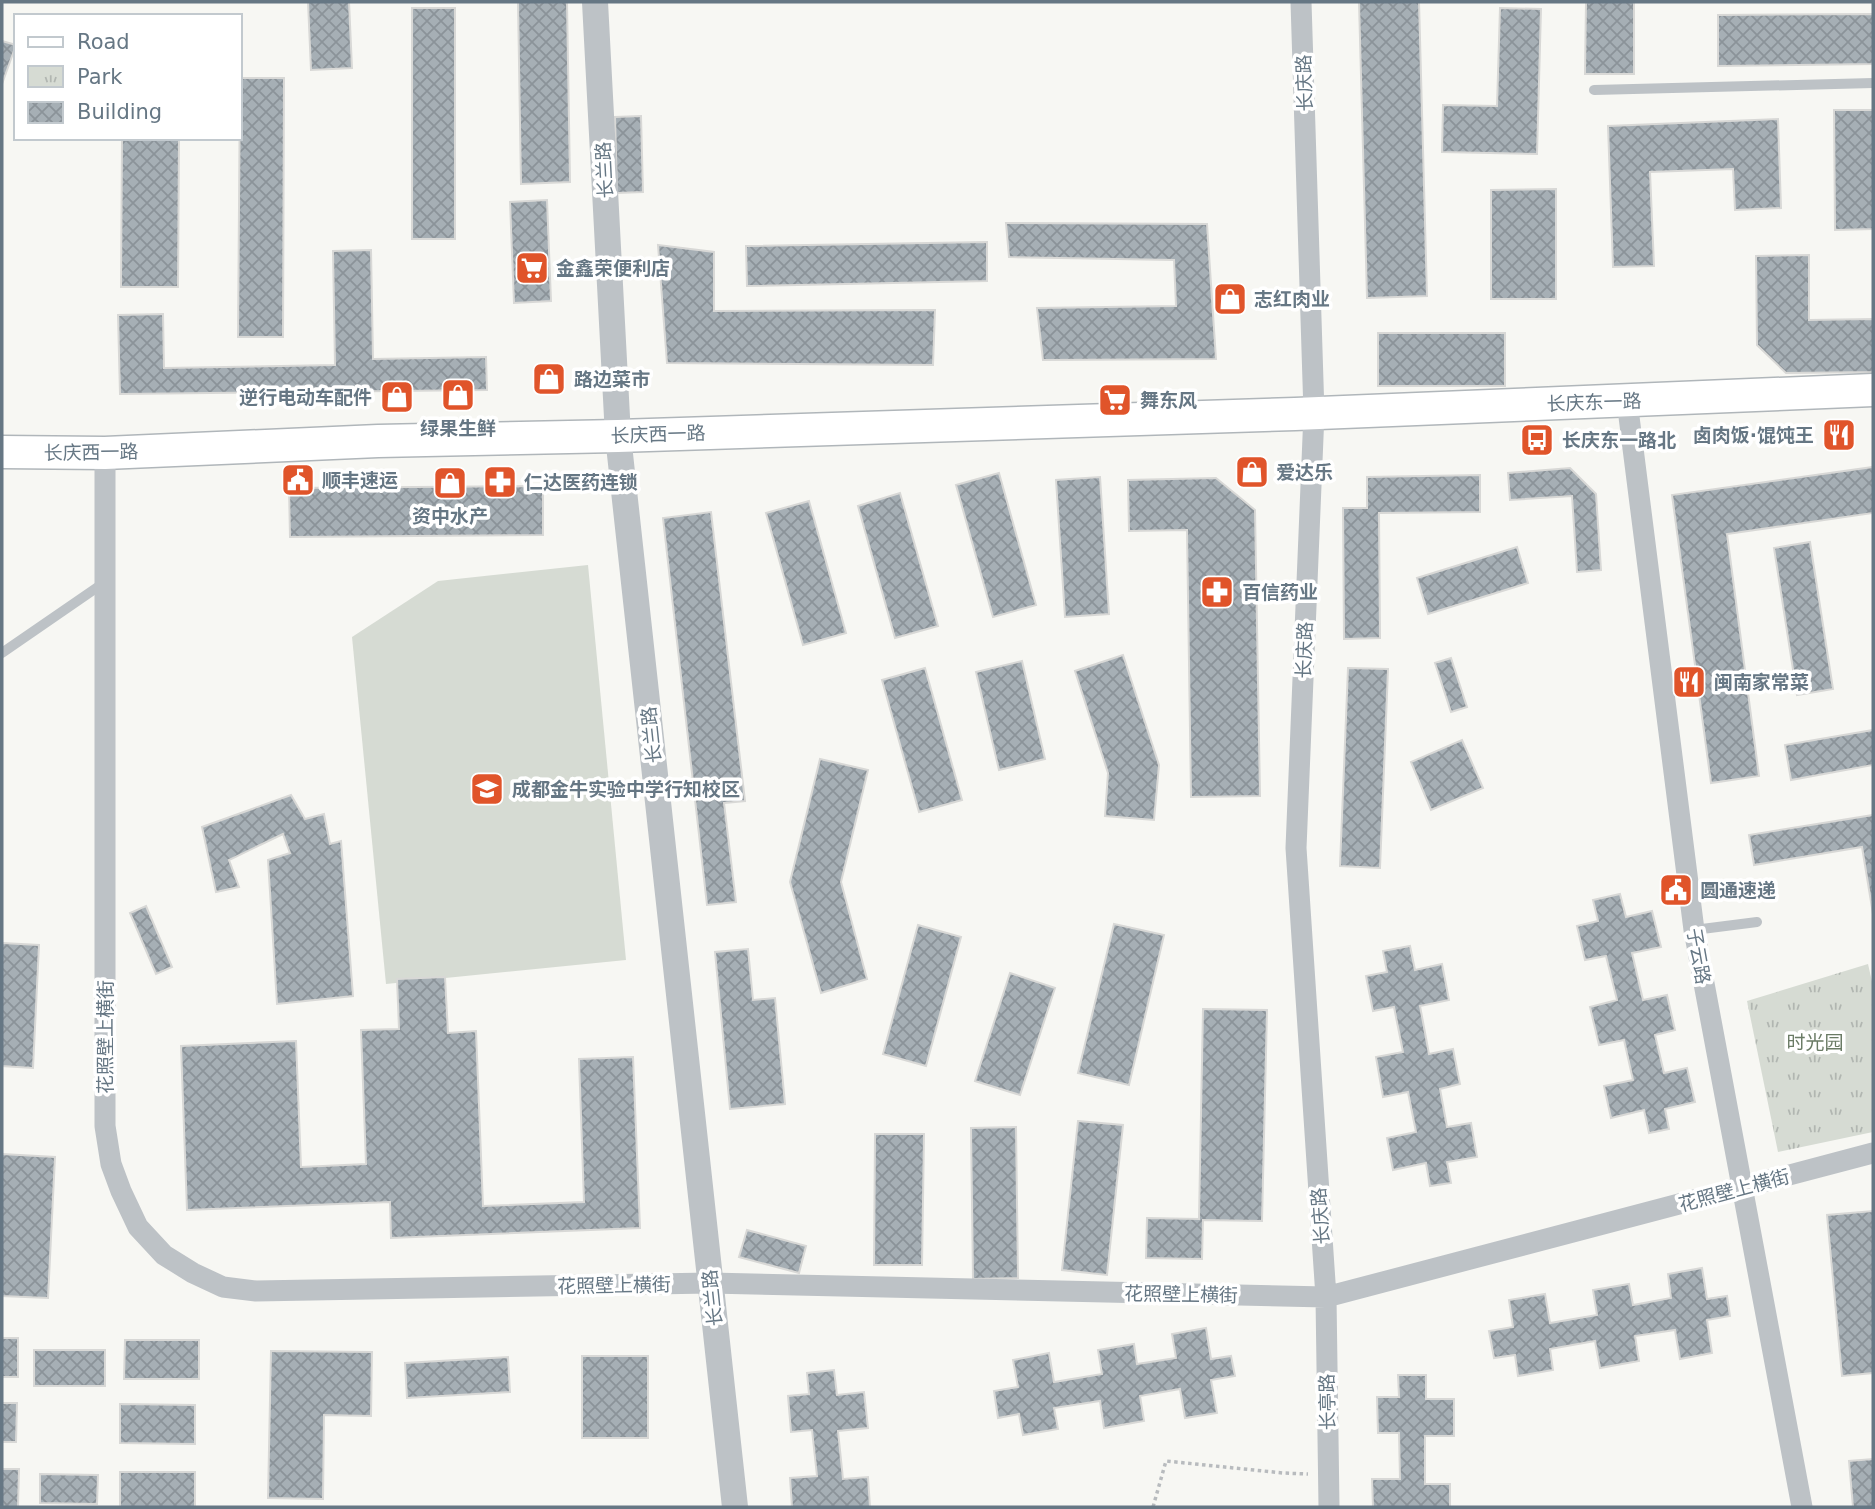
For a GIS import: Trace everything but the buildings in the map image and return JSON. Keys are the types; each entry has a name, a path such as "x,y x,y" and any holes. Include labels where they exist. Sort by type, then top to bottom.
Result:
{"main road":[{"name":"长庆东一路","path":"1314,413 1873,390"},
{"name":"长庆西一路","path":"2,452 105,453 378,441 618,436 1314,413"}],"street":[{"name":"长兰路","path":"594,2 618,436 735,1507"},
{"name":"长庆路","path":"1301,2 1314,413 1296,848 1326,1297"},
{"name":"子云路","path":"1627,401 1694,930 1802,1507"},
{"name":"花照壁上横街","path":"105,453 105,1126 111,1164 138,1227 164,1255 223,1287 256,1291 710,1283 1326,1297 1873,1153"},
{"name":"长亭路","path":"1326,1297 1329,1507"}],"lane":[{"path":"1594,90 1873,83"},
{"path":"2,653 105,582"},
{"path":"1694,930 1757,922"}],"path":[{"path":"1153,1507 1166,1461 1328,1475"}],"green space":[{"path":"588,565 626,960 386,984 352,637 438,581"},
{"name":"时光园","path":"1868,964 1873,986 1873,1132 1778,1152 1747,1001"}],"place":[{"name":"金鑫荣便利店","path":"532,268"},
{"name":"志红肉业","path":"1230,299"},
{"name":"路边菜市","path":"549,379"},
{"name":"绿果生鲜","path":"458,395"},
{"name":"逆行电动车配件","path":"397,397"},
{"name":"舞东风","path":"1115,400"},
{"name":"卤肉饭·馄饨王","path":"1839,435"},
{"name":"长庆东一路北","path":"1537,440"},
{"name":"爱达乐","path":"1252,472"},
{"name":"顺丰速运","path":"298,480"},
{"name":"仁达医药连锁","path":"500,482"},
{"name":"资中水产","path":"450,483"},
{"name":"百信药业","path":"1217,592"},
{"name":"闽南家常菜","path":"1689,682"},
{"name":"成都金牛实验中学行知校区","path":"487,789"},
{"name":"圆通速递","path":"1676,890"}]}
